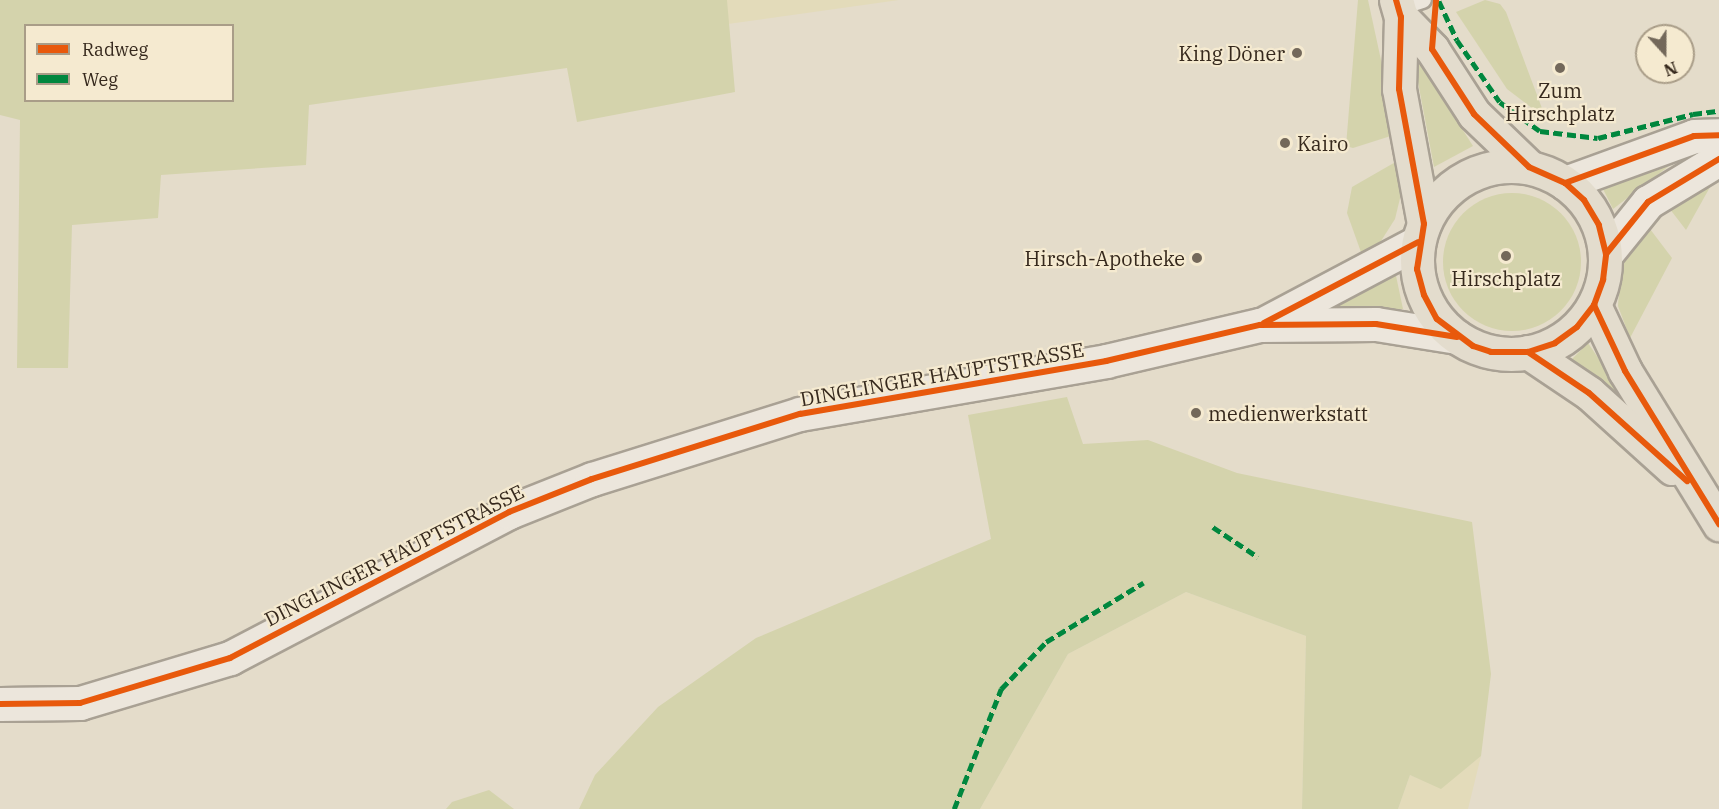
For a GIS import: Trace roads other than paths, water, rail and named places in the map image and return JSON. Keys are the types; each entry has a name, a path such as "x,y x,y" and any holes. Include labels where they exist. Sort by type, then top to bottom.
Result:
{"main road":[{"path":"1404,6 1486,127 1529,167 1565,183 1584,200 1594,217 1606,254 1603,280 1594,305 1577,327 1555,343 1528,352 1491,352 1457,337 1437,319 1424,295 1417,269 1421,233 1399,89 1404,6"},
{"path":"1421,233 1441,196 1466,177 1497,166 1529,167"},
{"path":"1594,305 1625,371 1719,524"},
{"path":"1528,352 1589,393 1700,493"}],"street":[{"path":"1565,183 1694,136 1719,135"},
{"path":"1606,254 1648,202 1719,159"},
{"name":"DINGLINGER HAUPTSTRASSE","path":"1260,326 1421,233"},
{"name":"DINGLINGER HAUPTSTRASSE","path":"0,704 80,703 230,658 508,512 592,479 800,414 1106,361 1260,326 1376,324 1457,337"}],"place":[{"name":"King Döner","path":"1297,53"},
{"name":"Zum Hirschplatz","path":"1560,68"},
{"name":"Kairo","path":"1285,143"},
{"name":"Hirschplatz","path":"1506,256"},
{"name":"Hirsch-Apotheke","path":"1197,258"},
{"name":"medienwerkstatt","path":"1196,413"}]}
